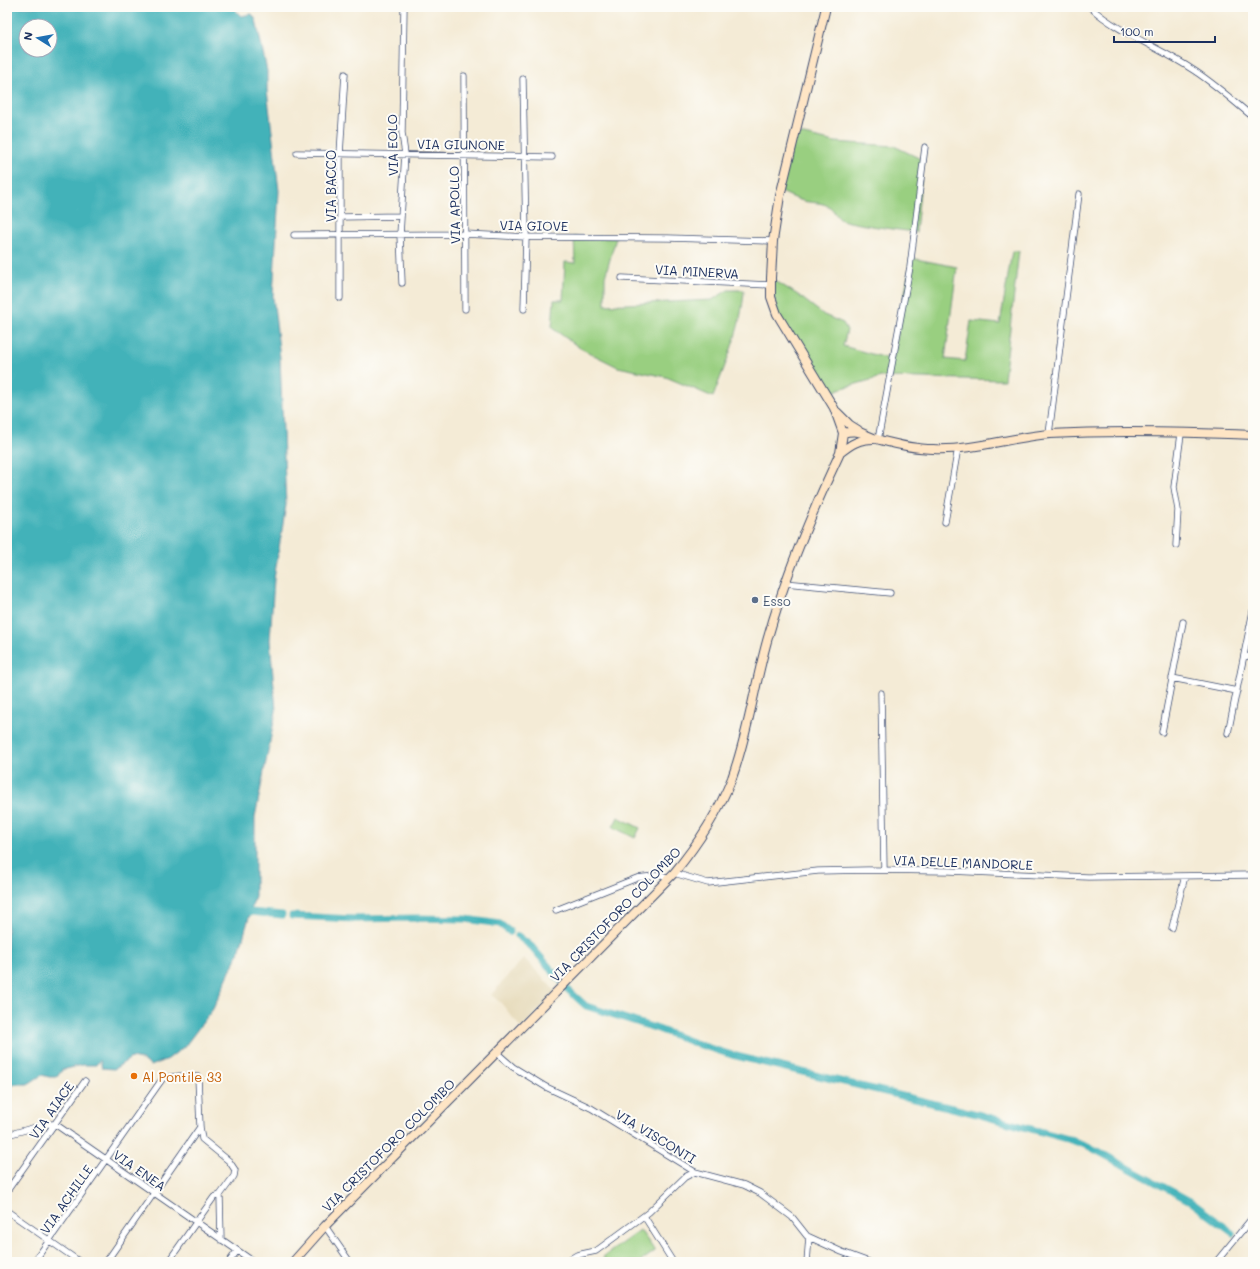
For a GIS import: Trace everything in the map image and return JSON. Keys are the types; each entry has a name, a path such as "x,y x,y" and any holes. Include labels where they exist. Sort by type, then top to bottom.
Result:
{"main road":[{"path":"826,7 780,196 773,241 771,297 777,314 834,408 843,433 852,430 861,435 876,439 914,448 935,450 958,448 1049,434 1094,432 1253,435"},
{"path":"834,408 861,435"},
{"name":"VIA CRISTOFORO COLOMBO","path":"293,1262 325,1226 672,876 704,833 732,777 768,636 785,583 810,517 840,453 843,433"},
{"path":"840,453 861,435"}],"street":[{"name":"VIA EOLO","path":"402,283 400,234 405,154 402,133 404,7"},
{"path":"1093,8 1160,52 1205,77 1253,117"},
{"name":"VIA BACCO","path":"340,298 340,154 345,74"},
{"name":"VIA APOLLO","path":"464,76 466,234 465,310"},
{"path":"524,79 526,237 524,309"},
{"path":"876,439 911,258 925,147"},
{"name":"VIA GIUNONE","path":"297,153 552,157"},
{"path":"1049,434 1078,194"},
{"path":"340,217 401,216"},
{"name":"VIA GIOVE","path":"294,236 466,234 526,237 773,241"},
{"name":"VIA MINERVA","path":"622,278 771,285"},
{"path":"1176,545 1178,510 1174,487 1181,434"},
{"path":"945,522 958,448"},
{"path":"785,583 890,593"},
{"path":"1228,733 1253,611"},
{"path":"1162,732 1183,622"},
{"path":"1244,656 1253,657"},
{"path":"1172,678 1237,692"},
{"path":"881,693 884,870"},
{"name":"VIA DELLE MANDORLE","path":"556,910 637,878 659,874 708,883 818,871 884,870 950,871 1088,878 1253,875"},
{"path":"1172,928 1185,876"},
{"name":"VIA VISCONTI","path":"497,1053 513,1067 546,1088 591,1108 695,1172 744,1185 760,1193 792,1217 809,1237 869,1262"},
{"name":"VIA ACHILLE","path":"34,1262 163,1078 180,1076 198,1077 200,1127"},
{"name":"VIA AIACE","path":"7,1191 85,1081"},
{"path":"7,1135 46,1124 55,1124"},
{"name":"VIA ENEA","path":"55,1124 107,1159 195,1223 254,1262"},
{"path":"106,1262 155,1193 195,1132 200,1127"},
{"path":"168,1262 214,1197 220,1195 234,1176 235,1170 229,1161 202,1139 200,1127"},
{"path":"565,1262 577,1255 596,1251 644,1216 685,1177 695,1172"},
{"path":"220,1195 221,1240"},
{"path":"7,1211 80,1262"},
{"path":"644,1216 673,1262"},
{"path":"1216,1262 1253,1217"},
{"path":"325,1226 350,1262"},
{"path":"807,1262 809,1237"},
{"path":"229,1262 237,1251"}],"shaded area":[{"path":"524,958 556,992 521,1028 501,1003 491,995"}],"green space":[{"path":"795,133 835,142 894,146 923,160 916,232 844,221 837,216 830,207 819,203 803,201 781,192"},
{"path":"574,237 616,238 605,277 605,305 712,300 728,290 744,290 743,304 737,331 713,397 666,377 618,367 580,348 552,328 554,300 563,300 565,262 575,263"},
{"path":"1012,251 1019,251 1004,380 881,377 839,389 834,392 831,397 777,314 771,278 798,295 824,315 843,323 847,330 843,346 893,360 911,258 957,267 945,359 965,361 971,321 1000,324"},
{"path":"618,817 640,828 635,838 613,827"},
{"path":"640,1230 655,1251 640,1262 607,1262 603,1257"}],"water":[{"path":"7,7 236,7 236,11 241,16 252,14 256,20 267,71 267,90 279,191 273,296 280,358 286,505 274,579 270,640 276,711 255,817 255,896 240,949 213,1009 185,1046 168,1059 151,1066 142,1060 131,1058 114,1069 102,1068 100,1060 96,1065 82,1065 62,1070 57,1077 42,1075 28,1084 15,1084 7,1090"}],"waterway":[{"path":"251,912 282,915"},
{"path":"292,916 354,919 466,919 500,924 510,932"},
{"path":"518,936 532,947 561,981"},
{"path":"566,988 586,1006 732,1055 973,1113 1068,1139 1088,1146 1190,1201 1233,1233"}],"place":[{"name":"Esso","path":"755,600"},
{"name":"Al Pontile 33","path":"134,1076"}]}
